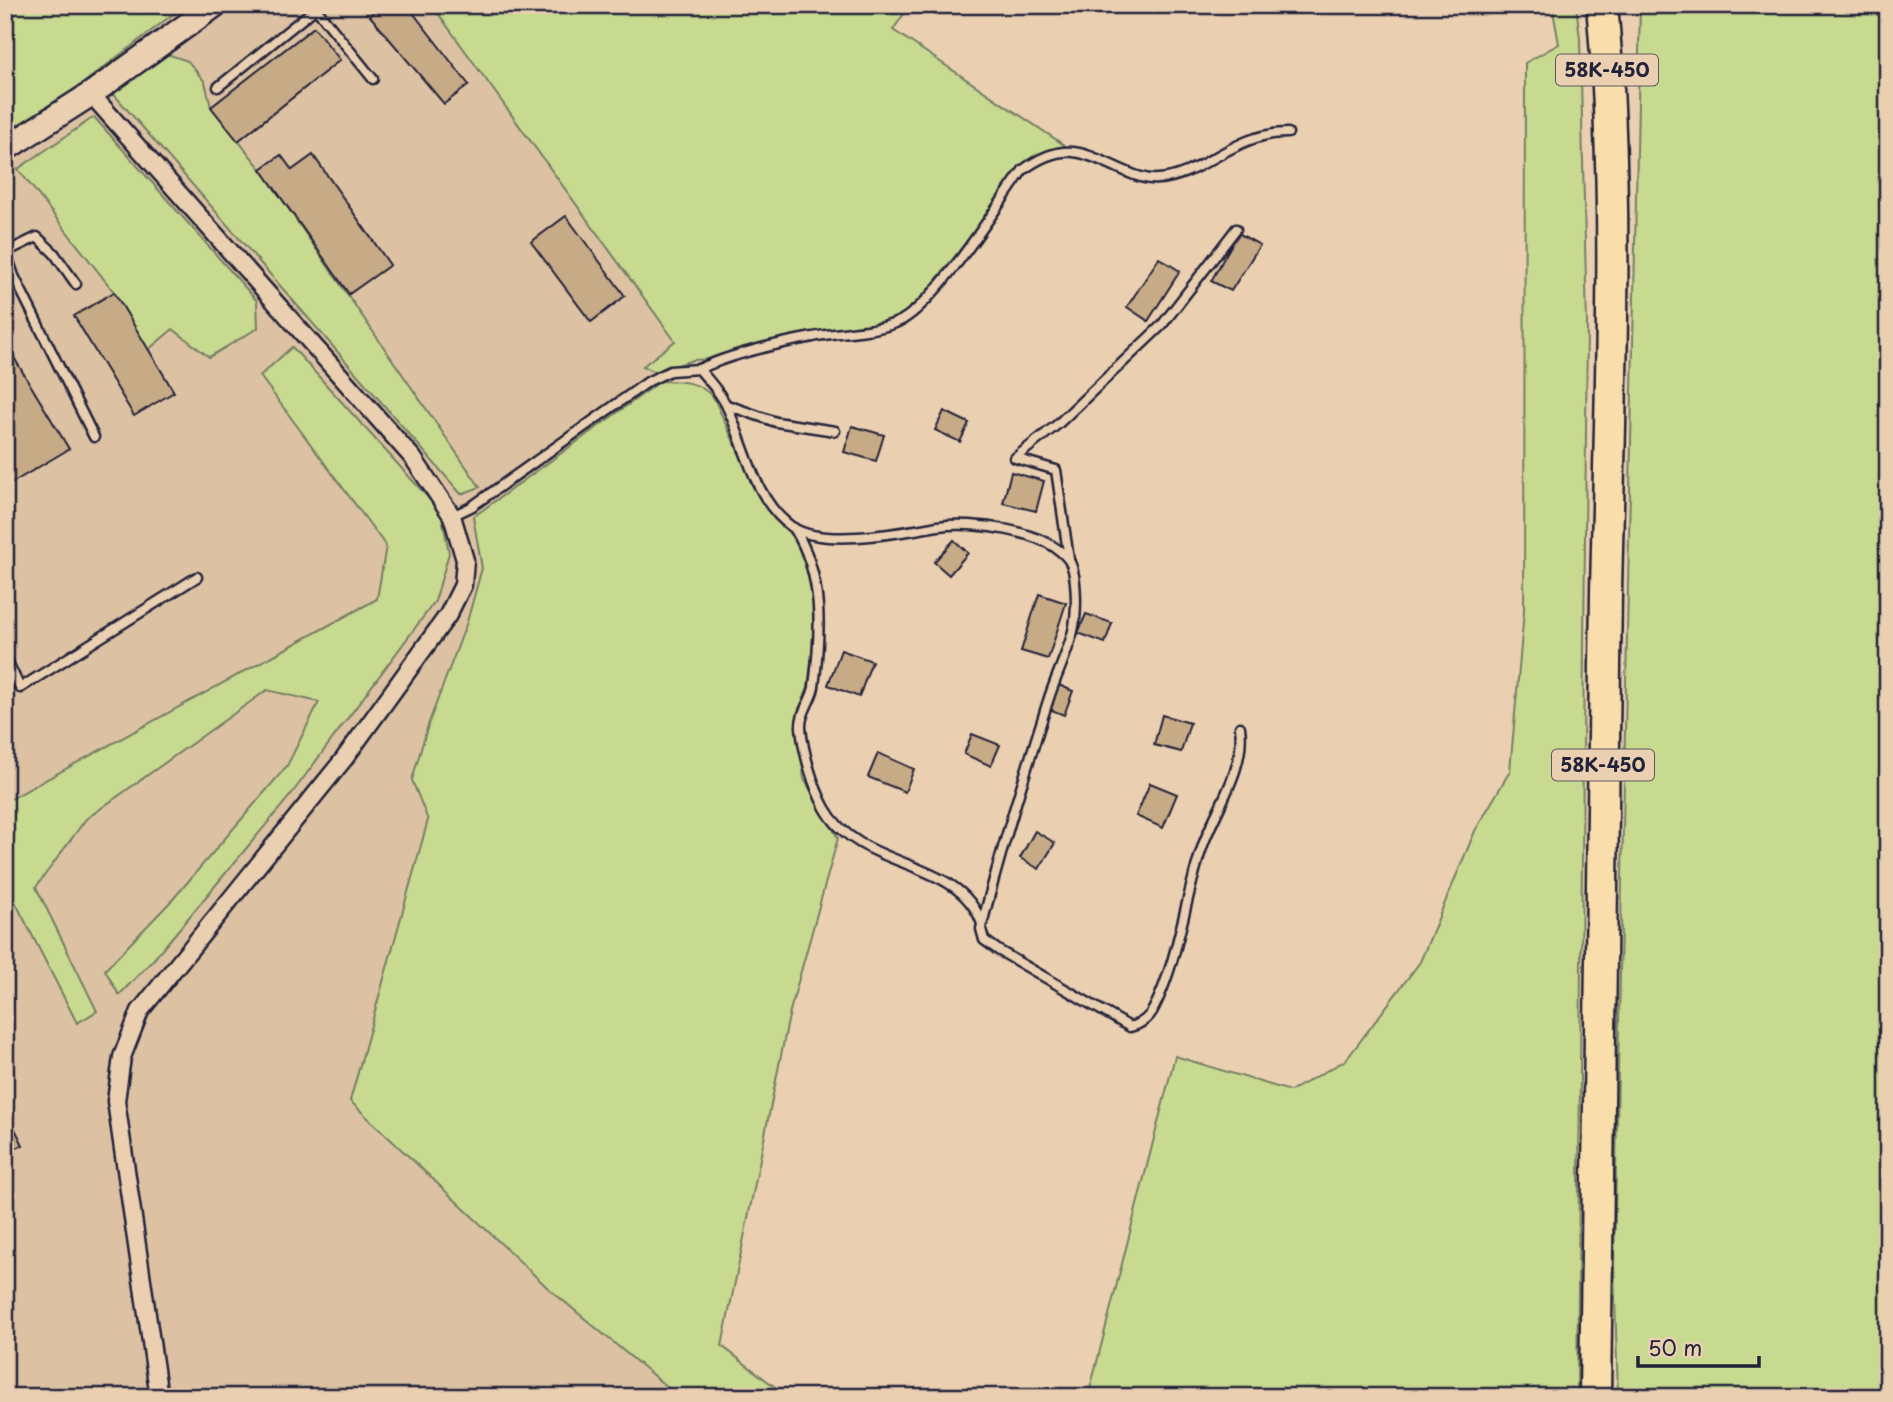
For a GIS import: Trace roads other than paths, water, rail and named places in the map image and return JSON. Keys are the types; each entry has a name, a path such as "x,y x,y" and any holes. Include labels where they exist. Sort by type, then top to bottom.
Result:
{"highway":[{"name":"58К-450","path":"1595,1397 1598,1014 1612,287 1610,134 1602,5"}],"street":[{"path":"5,149 91,94 215,5"},
{"path":"91,94 413,458 452,516 465,560 463,585 448,615 344,759 140,1011 122,1057 116,1101 159,1397"}],"lane":[{"path":"218,87 314,7 373,79"},
{"path":"452,516 471,507 649,381 670,371 699,369 728,358 801,340 901,321 917,309 941,283 1023,170 1039,158 1070,149 1135,175 1156,180 1191,168 1252,137 1288,133"},
{"path":"1236,229 1161,325 1058,424 1015,458 1056,470 1069,559 1077,592 1074,630 1006,832 983,925 984,940 1130,1027 1139,1025 1155,1006 1188,904 1202,848 1242,743 1240,727"},
{"path":"76,284 54,253 37,237 5,251 13,276 94,437"},
{"path":"699,369 727,405 755,478 773,508 794,528 808,550 819,602 814,690 801,725 814,782 825,809 841,829 869,851 920,869 964,893 983,925"},
{"path":"727,405 776,422 835,431"},
{"path":"794,528 819,535 870,537 976,524 1010,530 1052,547 1069,559"},
{"path":"5,656 20,688 197,577"}]}
